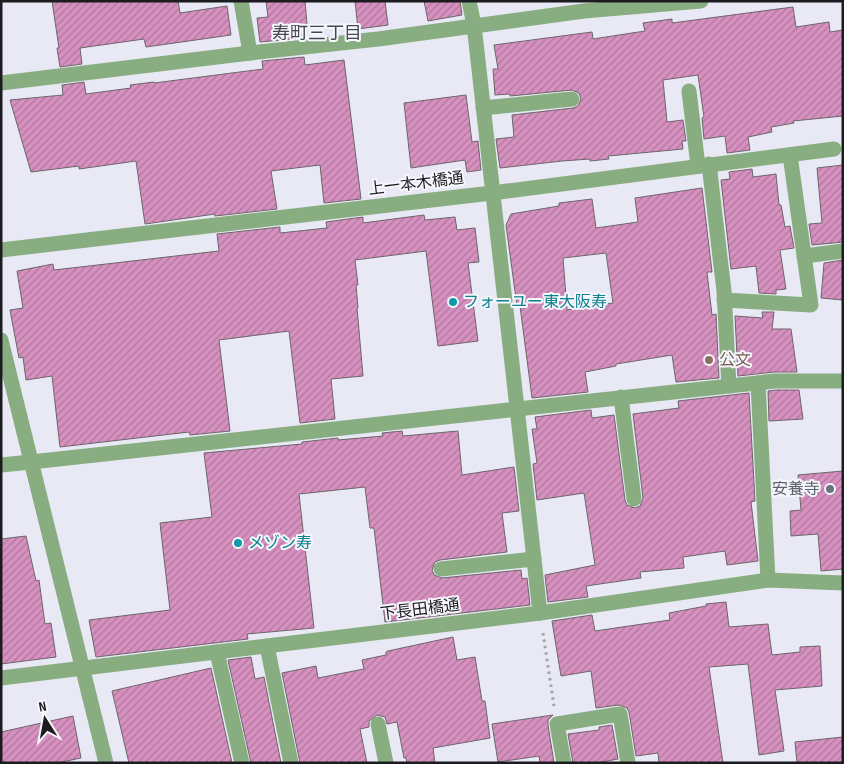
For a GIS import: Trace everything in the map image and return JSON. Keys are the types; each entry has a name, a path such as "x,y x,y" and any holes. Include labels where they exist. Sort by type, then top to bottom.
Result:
{"street":[{"path":"241,1 250,53"},
{"path":"469,1 474,25 540,613"},
{"path":"1,83 378,39 584,11 701,1"},
{"path":"689,91 704,165 724,300 729,386"},
{"path":"483,108 572,99"},
{"name":"上一本木橋通","path":"1,250 492,193 834,149"},
{"path":"724,300 811,305 790,155"},
{"path":"804,256 843,251"},
{"path":"1,340 106,763"},
{"path":"1,465 775,381 843,381"},
{"path":"758,383 768,580"},
{"path":"621,397 634,499"},
{"path":"441,569 534,560"},
{"name":"下長田橋通","path":"1,678 540,613 768,580 843,583"},
{"path":"267,646 291,763"},
{"path":"217,652 242,763"},
{"path":"564,763 557,724 620,714 628,763"},
{"path":"378,724 386,763"}],"path":[{"path":"540,613 557,724"}],"building":[{"path":"52,1 178,1 180,13 227,6 231,35 146,47 144,39 80,48 82,64 60,67"},
{"path":"266,1 305,1 307,24 300,25 302,38 260,42 257,18 268,17"},
{"path":"355,1 385,1 388,25 358,29"},
{"path":"424,1 460,1 462,15 428,21"},
{"path":"793,7 796,27 829,22 830,32 843,30 843,116 793,121 794,123 771,127 772,132 748,137 750,150 727,153 725,136 704,139 702,118 704,117 698,75 663,80 667,122 683,120 686,141 682,141 683,149 608,156 609,159 590,161 590,159 562,161 500,168 496,139 514,137 512,115 573,108 578,106 581,99 579,93 572,90 510,96 510,94 495,95 493,69 498,69 494,45 592,32 593,39 645,31 643,23 672,19 672,23"},
{"path":"304,57 305,65 344,60 361,199 324,203 320,165 271,171 277,209 215,216 215,214 145,224 136,161 79,169 79,166 31,172 10,100 63,95 62,85 84,82 86,94 131,88 130,85 263,69 262,61"},
{"path":"466,95 472,142 478,141 481,170 467,172 465,160 411,168 404,103"},
{"path":"843,165 843,242 812,245 809,224 822,223 817,168"},
{"path":"752,169 753,177 776,174 779,205 781,205 785,227 790,226 794,248 780,250 786,289 776,290 776,294 759,293 756,266 731,269 721,180 730,179 729,172"},
{"path":"702,188 712,272 707,272 712,315 716,314 719,378 676,382 672,355 616,364 616,366 585,372 588,392 532,398 520,306 517,306 506,225 511,214 559,206 559,203 592,199 596,228 638,222 635,198","holes":["606,253 613,303 567,310 563,258"]},
{"path":"424,215 425,220 455,217 457,230 475,228 479,262 468,263 478,341 438,346 426,251 355,260 363,376 331,379 335,419 300,423 289,331 219,340 230,431 190,435 189,432 60,447 52,376 26,380 23,357 19,358 10,310 23,308 17,271 53,264 54,270 219,251 217,234 280,227 280,233 327,228 326,222 363,217 363,223"},
{"path":"843,260 843,300 821,298 824,263"},
{"path":"762,312 774,312 772,329 791,329 797,372 774,372 738,376 735,316 763,318"},
{"path":"799,390 803,419 769,421 768,391"},
{"path":"749,393 755,501 751,502 758,561 727,565 725,551 683,557 684,568 640,572 641,578 586,586 588,597 548,602 545,575 595,565 584,493 537,500 533,464 537,463 532,429 537,429 535,417 591,410 592,418 614,415 625,500 627,505 635,508 640,506 643,498 633,414 679,408 678,401"},
{"path":"402,431 403,436 458,431 462,475 514,467 519,511 502,513 507,552 440,560 435,562 432,570 434,575 442,578 521,570 522,579 527,578 530,605 385,622 374,528 370,528 365,487 299,494 314,628 247,634 248,639 96,657 89,620 170,610 160,523 212,517 204,453 302,444 302,442 338,438 338,440 383,436 382,433"},
{"path":"843,471 843,569 821,571 818,534 791,536 790,511 801,510 798,475"},
{"path":"26,536 36,581 39,580 45,624 51,623 56,657 1,664 1,539"},
{"path":"726,602 729,627 768,624 772,655 800,652 800,647 820,646 822,686 775,690 784,751 759,755 748,664 709,667 723,763 659,763 658,753 636,756 627,708 619,705 596,708 591,671 561,676 552,621 592,615 595,631 670,620 669,613 706,606 706,604"},
{"path":"453,637 457,660 475,657 482,701 485,701 490,738 433,748 435,763 407,763 406,758 404,758 397,722 387,724 385,717 377,715 369,721 369,727 360,729 367,763 300,763 282,673 316,666 318,678 364,669 362,660 386,655 388,651"},
{"path":"251,657 255,679 264,677 281,763 251,763 228,660"},
{"path":"211,668 232,763 129,763 112,691"},
{"path":"553,715 548,720 548,725 554,763 540,763 539,756 498,762 492,724"},
{"path":"73,716 81,758 57,763 1,763 1,732"},
{"path":"612,725 618,759 596,763 573,763 568,734 599,730 599,727"},
{"path":"843,737 843,763 797,763 795,742"}],"place":[{"name":"フォーユー東大阪寿","path":"453,302"},
{"name":"公文","path":"709,360"},
{"name":"安養寺","path":"830,489"},
{"name":"メゾン寿","path":"238,543"}],"district":[{"name":"寿町三丁目","path":"317,33"}]}
